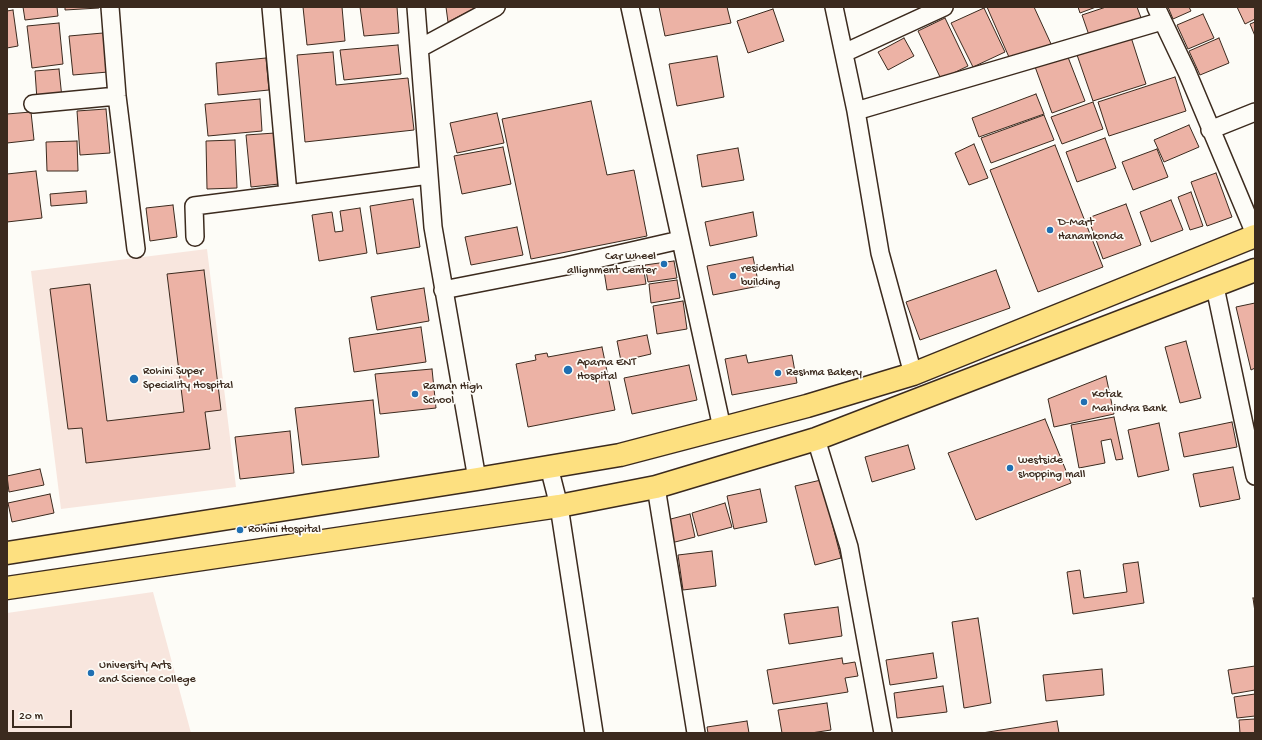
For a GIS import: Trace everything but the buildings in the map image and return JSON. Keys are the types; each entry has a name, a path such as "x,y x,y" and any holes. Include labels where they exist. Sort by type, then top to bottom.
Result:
{"main road":[{"path":"7,553 620,455 807,406 913,374 1255,235"},
{"path":"7,588 559,506 656,487 816,440 1215,287 1255,270"}],"street":[{"path":"110,7 118,96 136,249"},
{"path":"271,7 288,194"},
{"path":"416,7 433,226 477,479"},
{"path":"420,48 496,7"},
{"path":"630,7 722,428"},
{"path":"834,7 856,111 880,253 913,374"},
{"path":"844,53 944,7"},
{"path":"856,111 1159,14 1187,72 1255,235"},
{"path":"33,104 118,96"},
{"path":"1210,130 1255,112"},
{"path":"195,237 194,206 429,175"},
{"path":"443,290 566,266 680,240"},
{"path":"1215,287 1255,476"},
{"path":"816,440 849,547 883,733"},
{"path":"549,467 559,506 594,733"},
{"path":"656,487 696,733"}],"shaded area":[{"name":"Rohini Super Speciality Hospital","path":"207,249 236,487 61,509 31,271"},
{"name":"University Arts and Science College","path":"153,592 191,733 7,733 7,613"}],"place":[{"name":"D-Mart Hanamkonda","path":"1050,230"},
{"name":"Car wheel allignment Center","path":"664,264"},
{"name":"residential building","path":"733,276"},
{"name":"Aparna ENT Hospital","path":"568,370"},
{"name":"Reshma Bakery","path":"778,373"},
{"name":"Rohini Super Speciality Hospital","path":"134,379"},
{"name":"Raman High School","path":"415,394"},
{"name":"Kotak Mahindra Bank","path":"1084,402"},
{"name":"westside shopping mall","path":"1010,468"},
{"name":"Rohini Hospital","path":"240,530"},
{"name":"University Arts and Science College","path":"91,673"}]}
